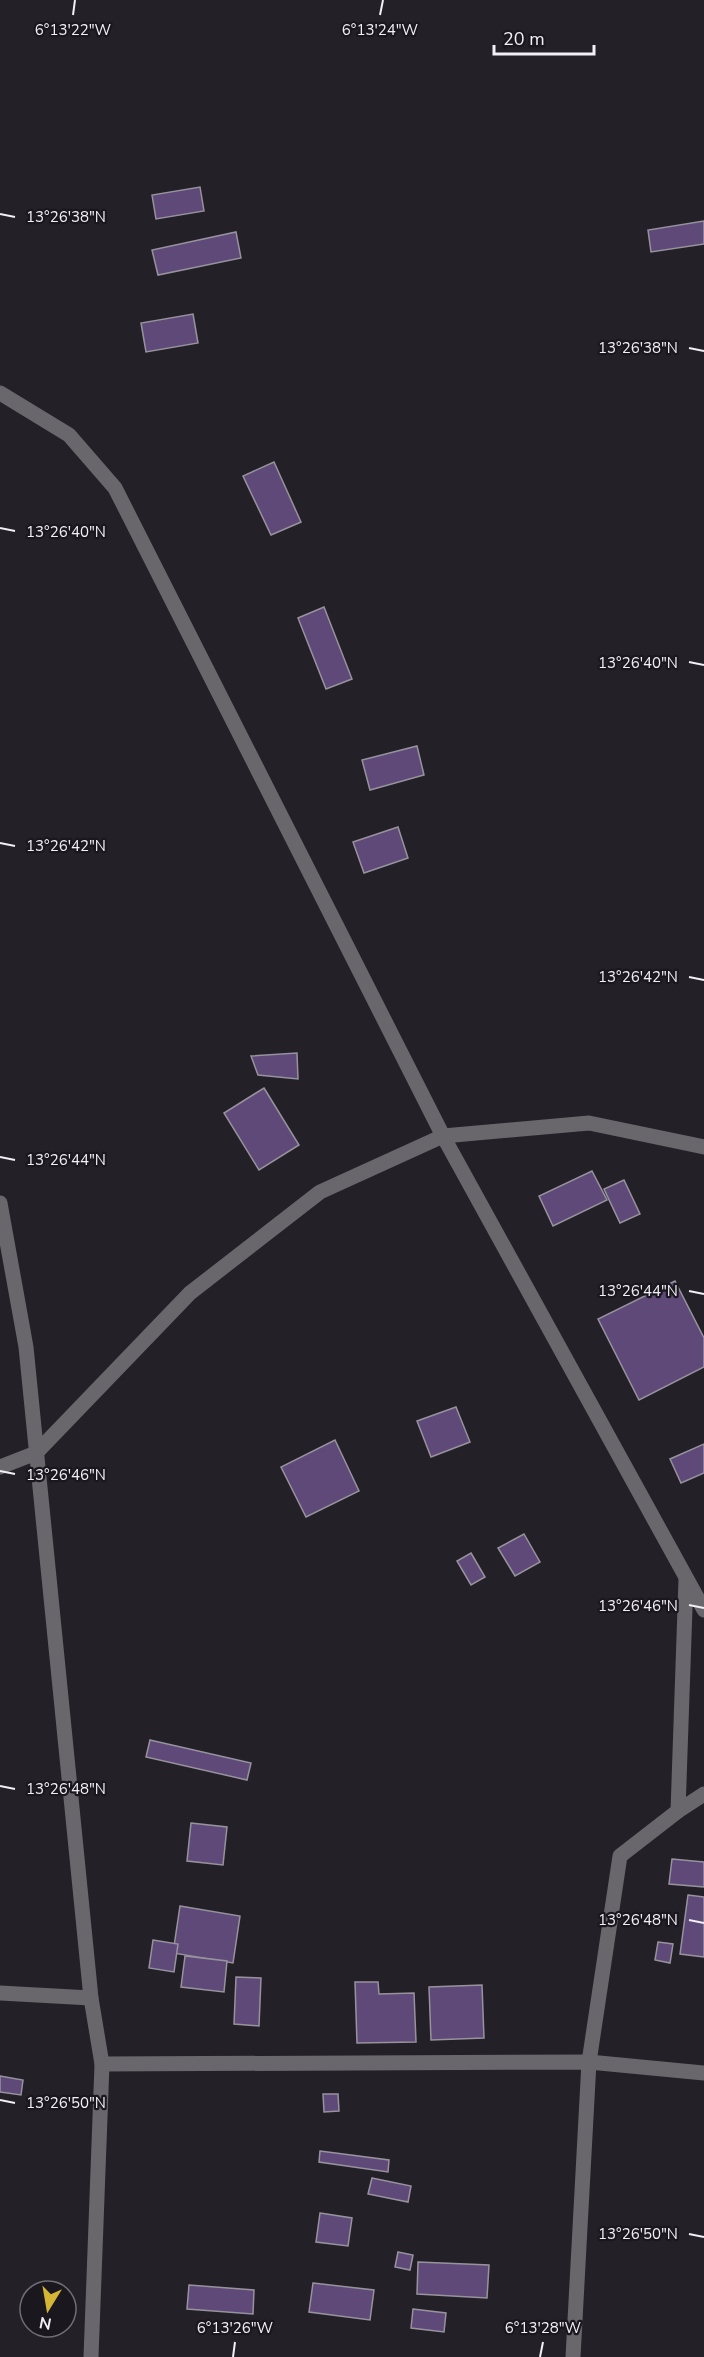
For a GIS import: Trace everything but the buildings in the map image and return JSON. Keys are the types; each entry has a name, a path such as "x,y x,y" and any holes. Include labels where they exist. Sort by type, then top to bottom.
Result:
{"street":[{"path":"0,393 69,435 115,488 443,1136 704,1610"},
{"path":"0,1467 36,1454 190,1293 310,1199 320,1192 443,1136 589,1123 704,1147"},
{"path":"0,1203 26,1347 91,1998 102,2064 91,2357"},
{"path":"678,1811 686,1577"},
{"path":"573,2357 589,2062 620,1856 704,1794"},
{"path":"0,1993 91,1998"},
{"path":"102,2064 589,2062 704,2073"}]}
